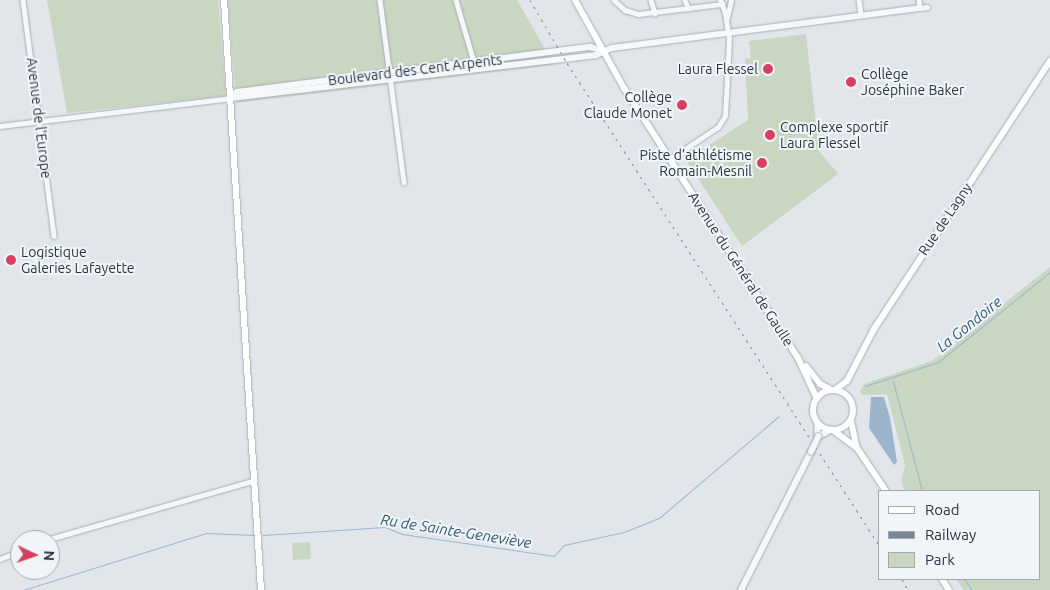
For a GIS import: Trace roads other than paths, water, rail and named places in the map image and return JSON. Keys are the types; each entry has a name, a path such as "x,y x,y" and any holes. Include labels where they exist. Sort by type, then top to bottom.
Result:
{"main road":[{"path":"224,0 261,590"},
{"name":"Avenue du Général de Gaulle","path":"575,0 602,50 798,358 820,384 833,390"},
{"name":"Rue de Lagny","path":"833,390 847,381 883,315 1050,61"},
{"name":"Avenue du Général de Gaulle","path":"798,358 817,399"},
{"path":"847,381 848,396 853,407 851,419 857,448"},
{"path":"848,396 833,390 817,399 813,411 818,424 840,433 857,448 885,490"},
{"path":"831,430 843,427 851,419"}],"street":[{"name":"Avenue de l'Europe","path":"23,0 54,236"},
{"path":"380,0 404,182"},
{"path":"456,0 474,62"},
{"path":"614,0 624,10 638,14 721,2 727,19 729,57 723,121 670,159"},
{"path":"651,0 655,13"},
{"path":"685,0 688,8"},
{"path":"727,19 731,0"},
{"path":"859,0 861,15"},
{"path":"920,0 924,7"},
{"name":"Boulevard des Cent Arpents","path":"391,76 474,62 590,47 602,50 924,7"},
{"name":"Boulevard des Cent Arpents","path":"0,126 231,98 237,92 596,55 602,50"},
{"path":"741,590 818,437 818,424"},
{"path":"818,437 831,430"},
{"path":"60,536 255,480"}],"water":[{"path":"871,397 884,397 890,418 897,462 894,465 869,428"}],"waterway":[{"name":"La Gondoire","path":"865,386 938,362 1050,272"},
{"path":"893,381 922,490"},
{"name":"Ru de Sainte-Geneviève","path":"263,535 385,527 402,534 554,556 564,545 624,532 659,518 779,416"},
{"name":"Ru de Sainte-Geneviève","path":"23,590 206,533 254,535"},
{"path":"965,580 972,590"}],"railway":[{"path":"530,0 567,63 878,543"},
{"path":"903,580 908,590"}],"place":[{"name":"Laura Flessel","path":"768,69"},
{"name":"Collège Joséphine Baker","path":"851,82"},
{"name":"Collège Claude Monet","path":"682,105"},
{"name":"Complexe sportif Laura Flessel","path":"770,135"},
{"name":"Piste d’athlétisme Romain-Mesnil","path":"762,163"},
{"name":"Logistique Galeries Lafayette","path":"11,260"}]}
